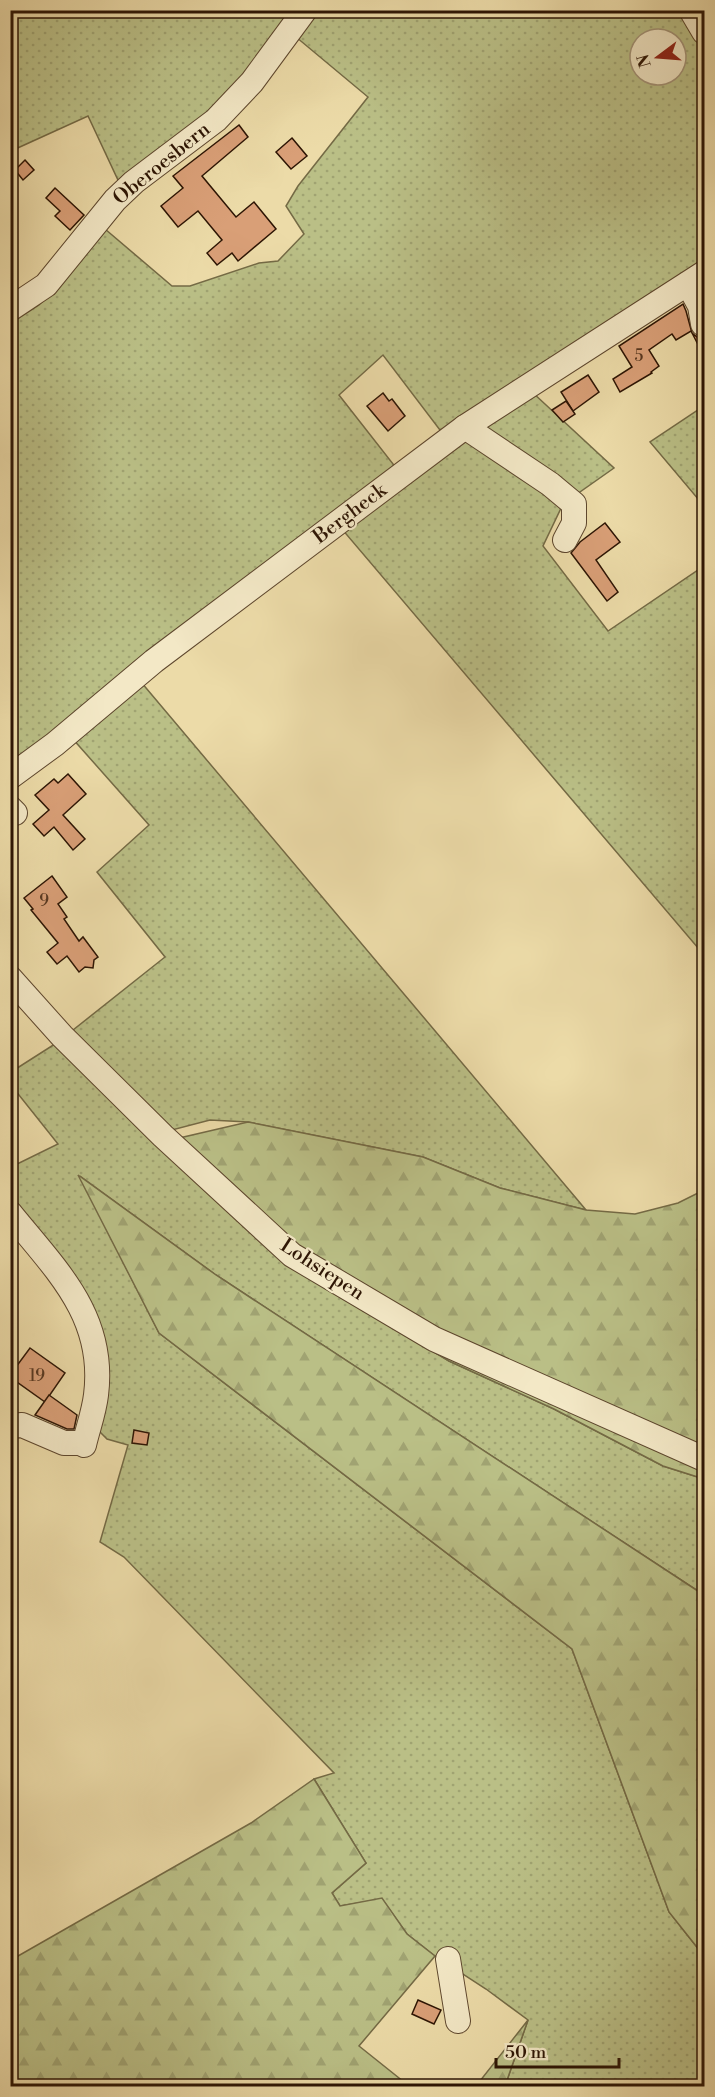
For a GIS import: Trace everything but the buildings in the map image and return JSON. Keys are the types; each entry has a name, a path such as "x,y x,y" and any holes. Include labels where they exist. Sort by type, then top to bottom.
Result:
{"street":[{"name":"Oberoesbern","path":"10,309 46,285 115,200 134,182 216,120 252,82 304,10"},
{"path":"691,10 705,32"},
{"path":"696,279 703,324"},
{"name":"Bergheck","path":"10,777 55,744 154,661 465,427 696,279"},
{"path":"465,427 550,484 574,504 574,523 565,540"},
{"name":"Lohsiepen","path":"10,978 62,1036 138,1111 292,1255 434,1339 705,1459"},
{"path":"10,1213 55,1268 82,1307 96,1346 98,1372 96,1397 84,1444 64,1443 22,1425 10,1426"},
{"path":"448,1959 458,2021"}],"green space":[{"path":"10,11 294,11 246,73 214,107 179,136 118,180 88,116 11,151"},
{"path":"316,11 687,11 704,42 704,267 443,434 383,355 339,395 397,469 11,770 11,323 39,305 74,269 105,229 172,286 190,286 259,263 278,261 304,234 286,206 298,186 368,97 296,37"},
{"path":"532,392 614,468 563,504 543,546 608,631 704,566 704,955 341,528"},
{"path":"704,406 704,506 650,442"},
{"path":"141,682 586,1210 500,1188 423,1157 248,1122 210,1120 172,1130 68,1034 165,957 97,872 149,825 72,738"},
{"path":"58,1042 277,1256 449,1361 554,1409 663,1466 704,1479 704,1595 216,1275 80,1176 159,1333 572,1649 669,1912 704,1956 704,2086 505,2086 528,2020 407,1934 382,1899 340,1906 332,1893 366,1863 314,1779 334,1773 124,1557 100,1542 128,1445 107,1439 100,1432 103,1354 11,1206 11,1167 58,1144 11,1085 11,1072"},
{"path":"248,1122 423,1157 500,1188 586,1210 635,1214 678,1203 704,1190 704,1479 663,1466 554,1409 449,1361 276,1256 175,1139"},
{"path":"78,1175 216,1275 704,1595 704,1956 669,1912 572,1649 159,1333"},
{"path":"314,1779 366,1863 332,1893 340,1906 382,1898 407,1934 435,1956 359,2046 409,2086 11,2086 11,1960 251,1823"},
{"path":"528,2020 505,2086 476,2086"}]}
